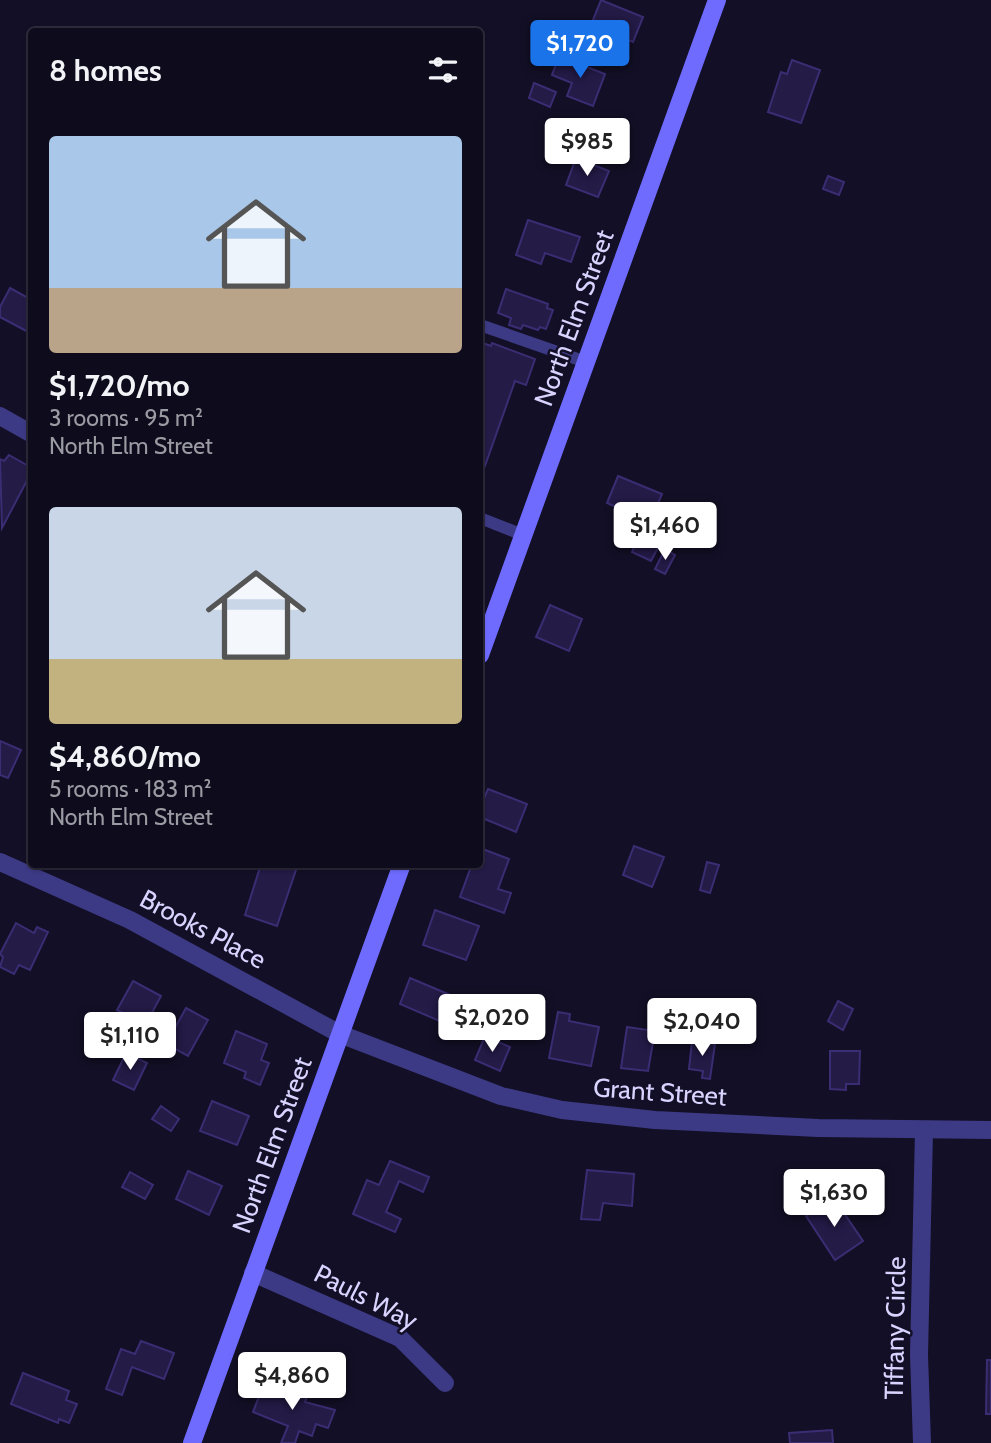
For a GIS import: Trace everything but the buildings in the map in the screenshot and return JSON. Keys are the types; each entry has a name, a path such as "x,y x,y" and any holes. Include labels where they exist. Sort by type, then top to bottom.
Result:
{"main road":[{"name":"North Elm Street","path":"483,642 717,0"},
{"name":"North Elm Street","path":"192,1443 401,868"}],"street":[{"path":"0,416 28,432"},
{"name":"Brooks Place","path":"0,862 130,920 340,1034"},
{"name":"Grant Street","path":"340,1034 471,1086 562,1110 692,1122 924,1131 991,1130"},
{"name":"Tiffany Circle","path":"922,1443 919,1355 924,1131"},
{"name":"Pauls Way","path":"253,1273 400,1338 444,1383"}],"lane":[{"path":"483,326 586,362"},
{"path":"483,519 523,535"}]}
